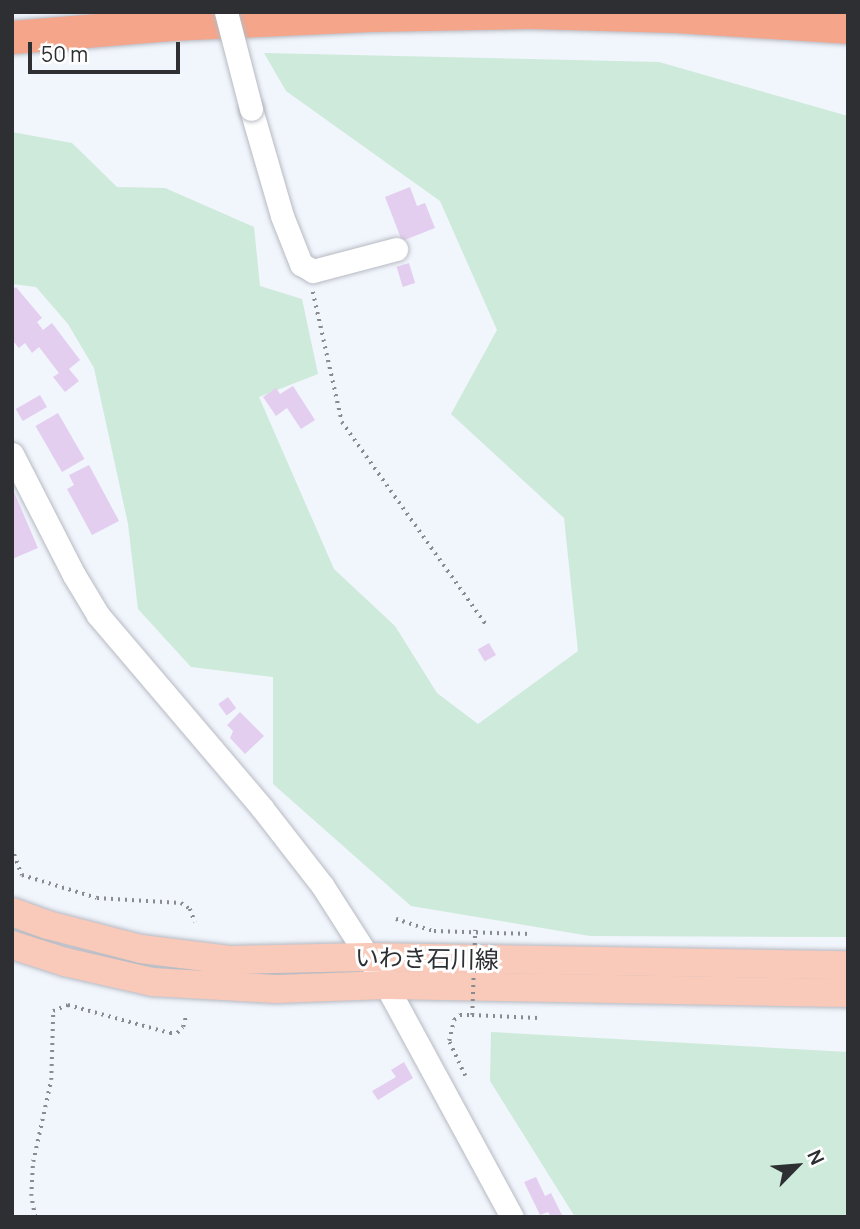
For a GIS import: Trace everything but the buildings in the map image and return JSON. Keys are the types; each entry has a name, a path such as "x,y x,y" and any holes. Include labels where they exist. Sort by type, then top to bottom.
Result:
{"highway":[{"path":"12,37 170,24 357,15 529,12 675,16 848,27"},
{"path":"529,12 676,33 848,48"}],"main road":[{"name":"いわき石川線","path":"12,912 48,925 141,949 229,960 368,957 848,965"},
{"name":"いわき石川線","path":"12,945 65,962 152,982 276,989 386,985 848,993"}],"street":[{"path":"226,12 282,216 300,264 313,271 396,249"},
{"path":"13,458 98,615 262,808 322,885 386,985 512,1217"}],"path":[{"path":"308,268 342,422 487,626"},
{"path":"12,848 22,875 97,898 181,903 190,909 195,922"},
{"path":"396,919 434,931 475,930 540,934"},
{"path":"472,1015 475,930"},
{"path":"35,1217 31,1196 33,1162 51,1080 50,1019 53,1011 68,1005 170,1033 177,1033 183,1027 186,1016"},
{"path":"465,1076 449,1041 454,1020 460,1015 539,1017"}],"green space":[{"path":"264,53 659,62 848,116 848,937 590,936 411,906 273,784 273,677 191,667 138,609 128,524 94,368 68,324 36,287 12,284 12,132 72,143 117,187 165,188 254,227 260,286 302,299 318,374 259,397 334,569 395,626 437,693 478,724 578,651 564,518 451,414 497,330 440,201 286,91"},
{"path":"491,1032 848,1052 848,1217 575,1217 490,1081"}]}
